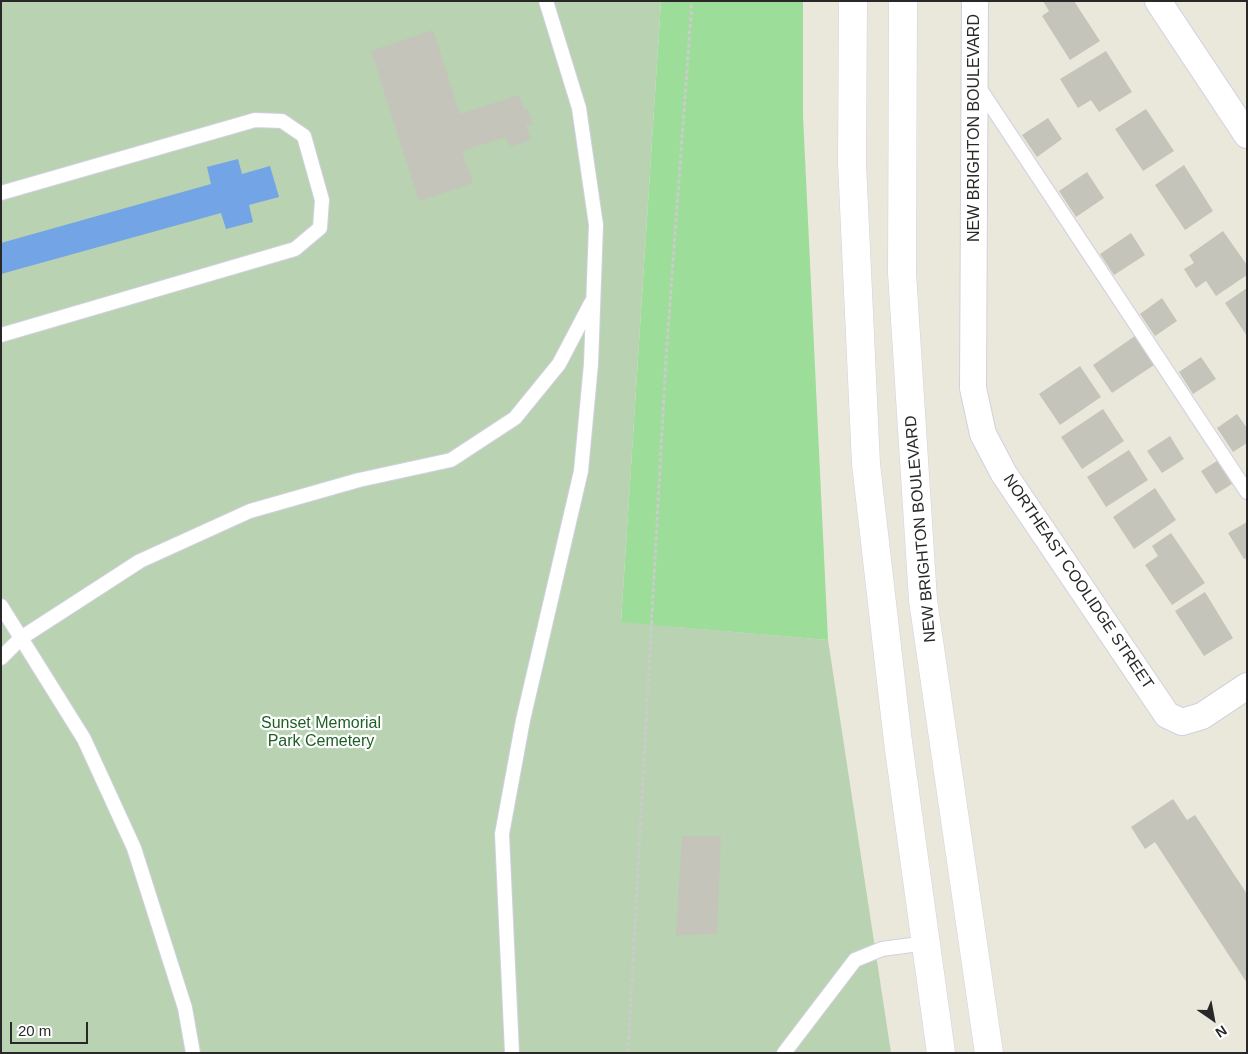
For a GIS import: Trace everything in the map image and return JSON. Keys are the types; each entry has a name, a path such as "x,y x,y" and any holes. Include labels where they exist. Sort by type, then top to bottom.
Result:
{"main road":[{"path":"852,1 852,163 866,464 898,742 941,1053"},
{"name":"NEW BRIGHTON BOULEVARD","path":"903,1 902,273 923,600 989,1053"}],"street":[{"name":"NEW BRIGHTON BOULEVARD","path":"976,1 972,388 983,434"},
{"path":"1158,1 1247,136"},
{"name":"NORTHEAST COOLIDGE STREET","path":"983,434 1004,474 1167,715 1182,722 1202,716 1247,686"}],"lane":[{"path":"512,1053 502,834 523,720 580,471 591,364 596,225 579,108 546,1"},
{"path":"976,82 1247,492"},
{"path":"1,193 255,120 282,121 304,136 322,200 320,228 295,249 1,334"},
{"path":"1,658 20,638 140,561 250,511 359,480 451,460 516,418 559,364 593,298"},
{"path":"1,606 84,739 134,848 185,1008 193,1053"},
{"path":"784,1053 855,960 882,949 926,943"}],"path":[{"path":"628,1053 666,358 692,1"}],"green space":[{"name":"Sunset Memorial Park Cemetery","path":"1,1 661,1 621,622 828,640 891,1053 1,1053"},
{"path":"661,1 803,1 803,116 828,640 675,627 597,1053 621,622"}],"water":[{"path":"238,159 242,174 270,166 279,197 249,205 253,222 226,229 221,213 1,274 1,243 211,184 207,167"}],"building":[{"path":"1043,1 1074,1 1100,41 1070,60 1042,16 1049,11"},
{"path":"433,30 460,114 519,95 524,110 528,109 533,124 526,126 531,140 510,147 506,137 462,151 473,183 419,201 371,51"},
{"path":"1106,51 1132,92 1099,112 1091,100 1078,108 1060,79"},
{"path":"1146,109 1174,151 1143,171 1115,129"},
{"path":"1048,118 1062,139 1037,157 1022,135"},
{"path":"1184,165 1213,211 1185,230 1155,185"},
{"path":"1087,172 1104,198 1076,217 1059,191"},
{"path":"1223,231 1247,265 1247,275 1216,296 1206,281 1196,288 1184,269 1194,263 1189,255"},
{"path":"1131,233 1145,255 1114,275 1100,254"},
{"path":"1247,288 1247,336 1225,303"},
{"path":"1162,298 1177,321 1155,336 1140,314"},
{"path":"1135,336 1154,365 1112,393 1093,365"},
{"path":"1201,357 1216,379 1193,394 1179,372"},
{"path":"1080,366 1101,397 1060,425 1039,394"},
{"path":"1103,409 1124,441 1082,469 1061,437"},
{"path":"1237,414 1247,428 1247,443 1233,452 1217,428"},
{"path":"1170,436 1184,459 1162,473 1147,451"},
{"path":"1129,450 1148,480 1106,507 1087,477"},
{"path":"1217,461 1232,484 1216,494 1201,471"},
{"path":"1155,488 1176,520 1134,549 1113,517"},
{"path":"1247,522 1247,558 1244,559 1228,533"},
{"path":"1171,533 1205,583 1172,605 1145,565 1158,556 1152,546"},
{"path":"1205,592 1233,638 1204,656 1175,611"},
{"path":"1173,799 1187,820 1195,815 1247,894 1247,983 1155,842 1145,849 1131,827"},
{"path":"682,836 721,836 717,934 676,935"}]}
